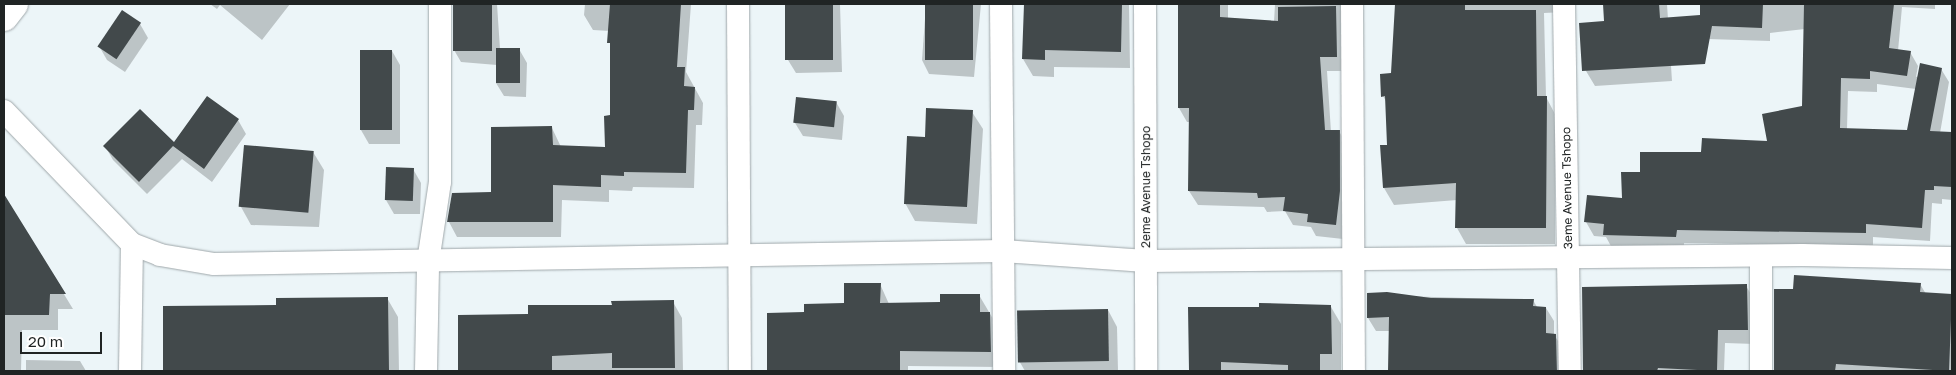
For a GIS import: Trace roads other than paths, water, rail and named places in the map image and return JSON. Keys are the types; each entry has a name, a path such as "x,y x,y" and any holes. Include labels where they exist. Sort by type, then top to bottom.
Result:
{"street":[{"path":"4,17 14,4"},
{"path":"426,371 428,262 440,182 440,4"},
{"path":"738,4 740,371"},
{"path":"1001,4 1004,371"},
{"name":"2eme Avenue Tshopo","path":"1145,4 1146,371"},
{"path":"1352,4 1354,371"},
{"name":"3eme Avenue Tshopo","path":"1564,4 1570,371"},
{"path":"4,111 132,244 160,255 214,264 1003,252 1146,261 1761,256 1952,258"},
{"path":"130,371 132,244"},
{"path":"1761,256 1761,371"}]}
